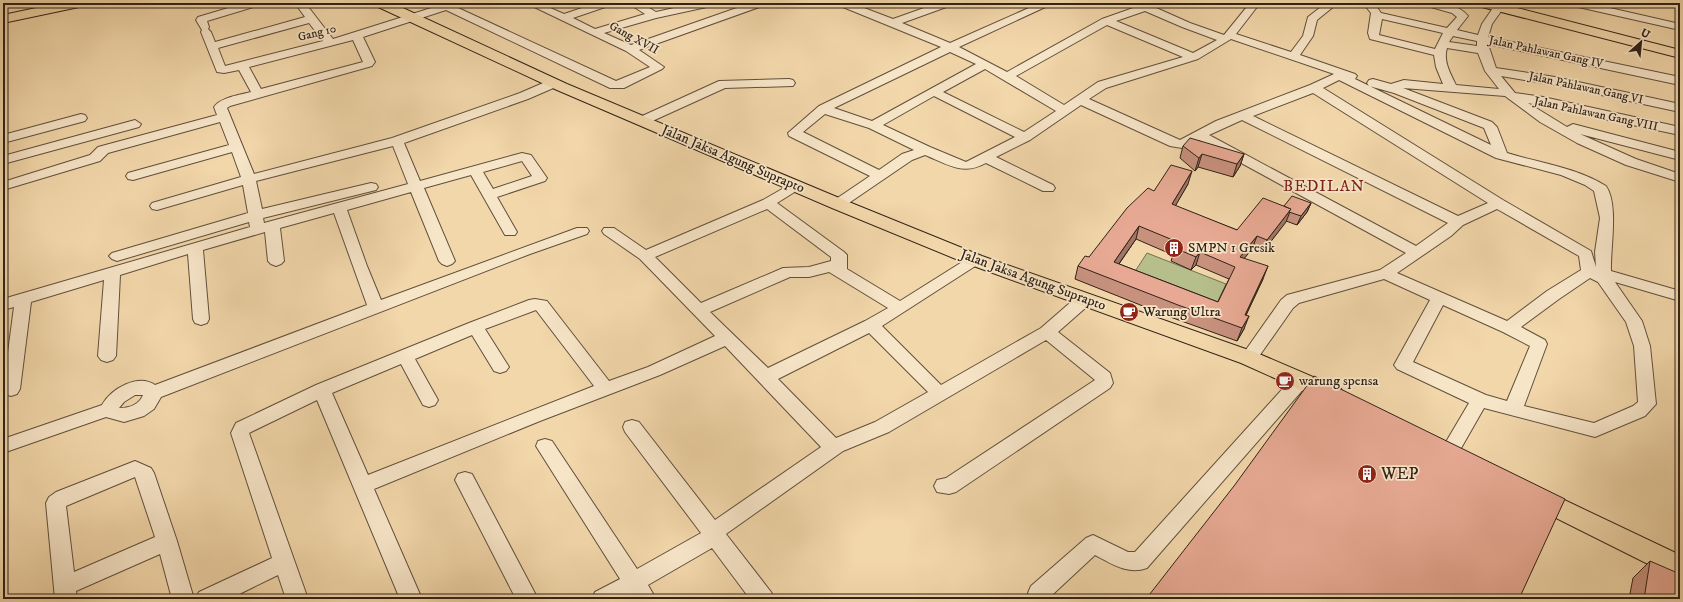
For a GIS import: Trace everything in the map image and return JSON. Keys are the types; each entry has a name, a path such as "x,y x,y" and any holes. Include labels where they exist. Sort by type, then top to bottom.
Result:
{"main road":[{"path":"3,19 79,3"},
{"name":"Jalan Jaksa Agung Suprapto","path":"381,3 558,85 644,120 838,204 975,260 1249,358 1350,404"},
{"path":"1483,3 1680,54"},
{"path":"1524,490 1680,568"}],"street":[{"name":"Gang 10","path":"256,3 229,7 201,20 221,70 243,66 357,37 452,5"},
{"name":"Gang XVII","path":"452,5 614,85 620,85 657,68 657,66 630,49 531,3"},
{"path":"563,18 607,3"},
{"path":"633,3 654,16"},
{"path":"596,32 686,6 712,3"},
{"path":"630,49 761,3"},
{"path":"842,3 893,23 985,64 1008,76 1065,111"},
{"path":"893,23 948,3"},
{"path":"880,176 794,133 823,109 949,48 1049,3"},
{"path":"823,109 873,125 925,150 958,164 967,166 987,158 1025,137 1102,85 1194,57 1227,37 1255,3"},
{"path":"1293,57 1308,36 1312,19 1333,3"},
{"path":"1368,3 1376,8 1377,15 1372,33 1374,37 1440,48 1483,45"},
{"path":"1428,3 1452,6 1463,16 1487,24"},
{"path":"1574,3 1680,27"},
{"path":"1008,76 1106,21 1140,5 1186,25 1293,57 1342,75 1391,88 1488,125 1491,127 1502,155"},
{"path":"302,6 330,43"},
{"path":"1499,7 1487,24 1483,45 1491,71 1510,95 1553,125 1631,162 1680,178"},
{"path":"1377,15 1449,32 1483,45"},
{"path":"1452,89 1440,66 1440,48 1449,32 1463,16"},
{"path":"212,46 311,19"},
{"path":"1106,21 1194,57"},
{"path":"257,222 250,182 220,107 222,104 368,64 369,62 357,37"},
{"name":"Jalan Pahlawan Gang IV","path":"1483,45 1680,81"},
{"path":"873,125 985,64"},
{"path":"243,66 258,94"},
{"name":"Jalan Pahlawan Gang VI","path":"1491,71 1555,80 1680,108"},
{"path":"1080,100 1175,144 1182,144 1198,134 1314,88 1342,75"},
{"path":"1342,75 1502,155 1576,176 1593,183 1601,189 1607,218 1599,275"},
{"path":"644,120 723,84 789,83"},
{"name":"Jalan Pahlawan Gang VIII","path":"1391,88 1404,84 1510,95 1680,131"},
{"path":"157,206 399,144 529,101 558,85"},
{"path":"1314,88 1498,203 1585,253 1599,275 1634,321 1642,346 1647,404 1639,411 1595,430 1513,410 1480,400 1403,365 1439,297"},
{"path":"935,92 1025,137"},
{"path":"1244,116 1458,222"},
{"path":"3,186 95,158 103,150 225,117"},
{"path":"3,139 81,118"},
{"path":"3,160 135,124"},
{"path":"1553,125 1596,133 1680,156"},
{"path":"1198,134 1417,253"},
{"path":"399,144 413,182 447,261"},
{"path":"133,176 236,147"},
{"path":"838,204 907,158 925,150"},
{"path":"3,305 114,264 257,222 413,182 475,170 523,157 526,158 540,178 488,195"},
{"path":"987,158 1048,188"},
{"path":"475,170 510,232"},
{"path":"114,264 195,247 257,222 272,225 339,207 413,182"},
{"path":"645,256 768,203 796,185"},
{"path":"768,203 839,255 839,271"},
{"path":"1249,358 1287,304 1293,300 1384,274 1446,233 1458,222 1498,203"},
{"path":"339,207 376,307"},
{"path":"272,225 276,261"},
{"path":"3,446 110,409 113,413 123,415 138,411 149,402 153,393 376,307 582,231"},
{"path":"609,231 645,256 766,377 830,444 836,446"},
{"path":"195,247 201,319"},
{"path":"766,377 871,325 975,260"},
{"path":"107,356 114,264"},
{"path":"699,310 788,272 809,272 829,266 833,266 900,308"},
{"path":"1384,274 1509,328 1537,342 1540,346 1513,410"},
{"path":"1509,328 1553,295 1599,275 1680,296"},
{"path":"10,389 22,299"},
{"path":"603,599 714,534 836,446 882,426 1046,332 1085,299"},
{"path":"297,599 240,430 322,390 535,304 541,304 606,389"},
{"path":"871,325 939,393"},
{"path":"475,327 500,367"},
{"path":"944,486 949,486 1104,383 1104,378 1046,332"},
{"path":"362,485 534,416 654,371 727,338"},
{"path":"405,356 429,400"},
{"path":"1041,599 1039,593 1093,544 1126,561 1140,562 1300,380"},
{"path":"322,390 411,599"},
{"path":"1449,452 1480,400"},
{"path":"632,427 763,599"},
{"path":"545,446 645,599"},
{"path":"168,541 66,592 56,503 62,498 135,469 144,473 168,541 183,599"},
{"path":"465,480 527,599"},
{"path":"207,599 285,562"}],"green space":[{"path":"1147,253 1226,284 1217,303 1134,273"}],"building":[{"path":"1190,138 1244,154 1237,164 1202,154 1199,158 1183,146"},
{"path":"1171,165 1192,171 1172,204 1237,230 1263,198 1291,209 1267,240 1257,236 1240,257 1268,266 1245,315 1249,316 1242,328 1078,266 1085,256 1089,257 1127,208 1148,188 1154,191","holes":["1139,226 1180,243 1175,248 1196,257 1200,252 1235,267 1218,302 1114,262"]},
{"path":"1292,196 1311,203 1301,216 1289,212 1291,209 1284,206"},
{"name":"WEP","path":"1314,376 1565,499 1519,599 1146,599 1234,486"},
{"path":"1650,561 1680,574 1680,599 1644,599"}],"place":[{"name":"SMPN 1 Gresik","path":"1174,248"},
{"name":"Warung Ultra","path":"1129,312"},
{"name":"warung spensa","path":"1285,381"},
{"name":"WEP","path":"1367,474"}],"district":[{"name":"BEDILAN","path":"1324,186"}]}
